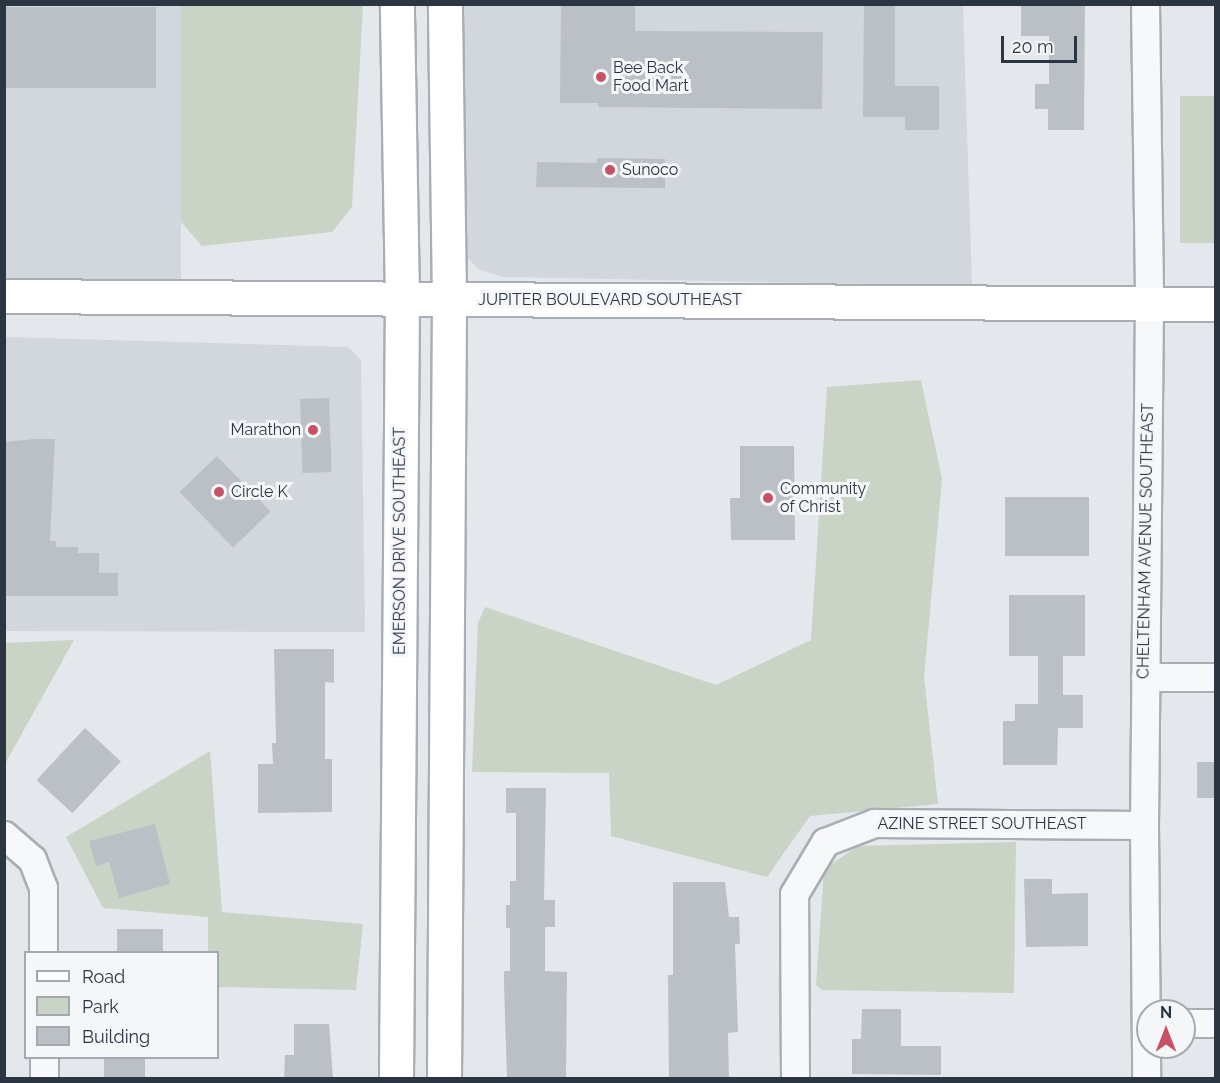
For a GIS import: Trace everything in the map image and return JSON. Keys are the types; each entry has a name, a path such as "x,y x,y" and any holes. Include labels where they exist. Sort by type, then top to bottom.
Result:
{"street":[{"name":"EMERSON DRIVE SOUTHEAST","path":"396,1078 402,299 397,4"},
{"path":"444,1078 449,299 445,4"},
{"name":"CHELTENHAM AVENUE SOUTHEAST","path":"1145,4 1149,304 1143,825 1147,999"},
{"name":"JUPITER BOULEVARD SOUTHEAST","path":"4,296 1215,304"},
{"path":"1145,677 1215,677"},
{"name":"AZINE STREET SOUTHEAST","path":"795,1078 794,894 825,842 874,823 1143,825"},
{"path":"5,835 32,859 43,886 43,951"},
{"path":"1196,1023 1215,1023"},
{"path":"44,1059 44,1078"},
{"name":"CHELTENHAM AVENUE SOUTHEAST","path":"1146,1059 1146,1078"}],"shaded area":[{"path":"4,5 181,5 181,279 4,279"},
{"path":"460,5 963,5 972,286 503,277 478,269 461,250"},
{"path":"5,337 348,347 361,360 365,632 5,631"}],"green space":[{"path":"181,5 363,5 352,207 332,232 202,246 181,222"},
{"path":"1180,96 1215,96 1215,243 1180,243"},
{"path":"921,380 942,479 924,677 938,804 810,816 767,877 611,836 609,773 472,772 478,623 485,607 716,685 811,640 827,387"},
{"path":"74,640 5,764 5,643"},
{"path":"210,751 222,912 363,924 356,990 219,987 219,951 208,951 208,917 103,908 66,837"},
{"path":"1016,842 1014,993 822,990 816,985 824,869 858,846"}],"building":[{"path":"561,4 635,4 635,31 823,32 822,109 598,107 598,103 560,103"},
{"path":"864,4 895,4 895,86 939,86 939,130 905,130 905,117 863,117"},
{"path":"1021,4 1085,4 1084,130 1048,130 1048,109 1035,109 1035,84 1049,84 1049,36 1021,36"},
{"path":"4,7 156,7 156,88 4,88"},
{"path":"597,158 665,159 665,188 536,187 537,162 597,163"},
{"path":"329,398 332,472 303,473 300,399"},
{"path":"55,439 50,541 56,541 56,547 78,547 78,553 99,553 99,573 118,573 118,596 4,596 4,442"},
{"path":"740,446 794,446 795,540 731,540 730,498 740,498"},
{"path":"217,456 270,511 233,548 180,492"},
{"path":"1005,497 1089,497 1089,556 1005,556"},
{"path":"1009,595 1085,595 1085,656 1063,656 1063,695 1083,695 1083,728 1058,728 1057,765 1003,765 1003,721 1015,721 1015,704 1038,704 1038,656 1009,656"},
{"path":"274,649 334,649 334,683 325,682 325,759 332,759 332,812 258,813 258,764 273,764 272,743 276,743"},
{"path":"85,728 121,761 72,813 37,780"},
{"path":"1197,762 1215,762 1215,798 1197,798"},
{"path":"506,788 546,788 544,900 555,900 555,927 545,927 545,971 567,972 566,1078 507,1078 504,971 510,971 510,928 506,928 506,905 510,905 510,881 516,881 516,813 506,813"},
{"path":"155,824 170,884 119,898 109,862 96,866 89,841"},
{"path":"1024,879 1052,879 1052,894 1088,893 1088,946 1026,947"},
{"path":"673,882 725,882 729,917 739,917 740,944 735,944 738,1032 728,1033 729,1078 669,1078 668,975 673,975"},
{"path":"117,929 163,929 163,951 117,951"},
{"path":"862,1009 901,1009 901,1046 941,1046 941,1075 852,1074 852,1039 861,1039"},
{"path":"294,1024 329,1024 333,1078 284,1078 285,1055 294,1055"},
{"path":"104,1059 145,1059 145,1078 104,1078"}],"place":[{"name":"Bee Back Food Mart","path":"601,77"},
{"name":"Sunoco","path":"610,170"},
{"name":"Marathon","path":"313,430"},
{"name":"Circle K","path":"219,492"},
{"name":"Community of Christ","path":"768,498"}]}
